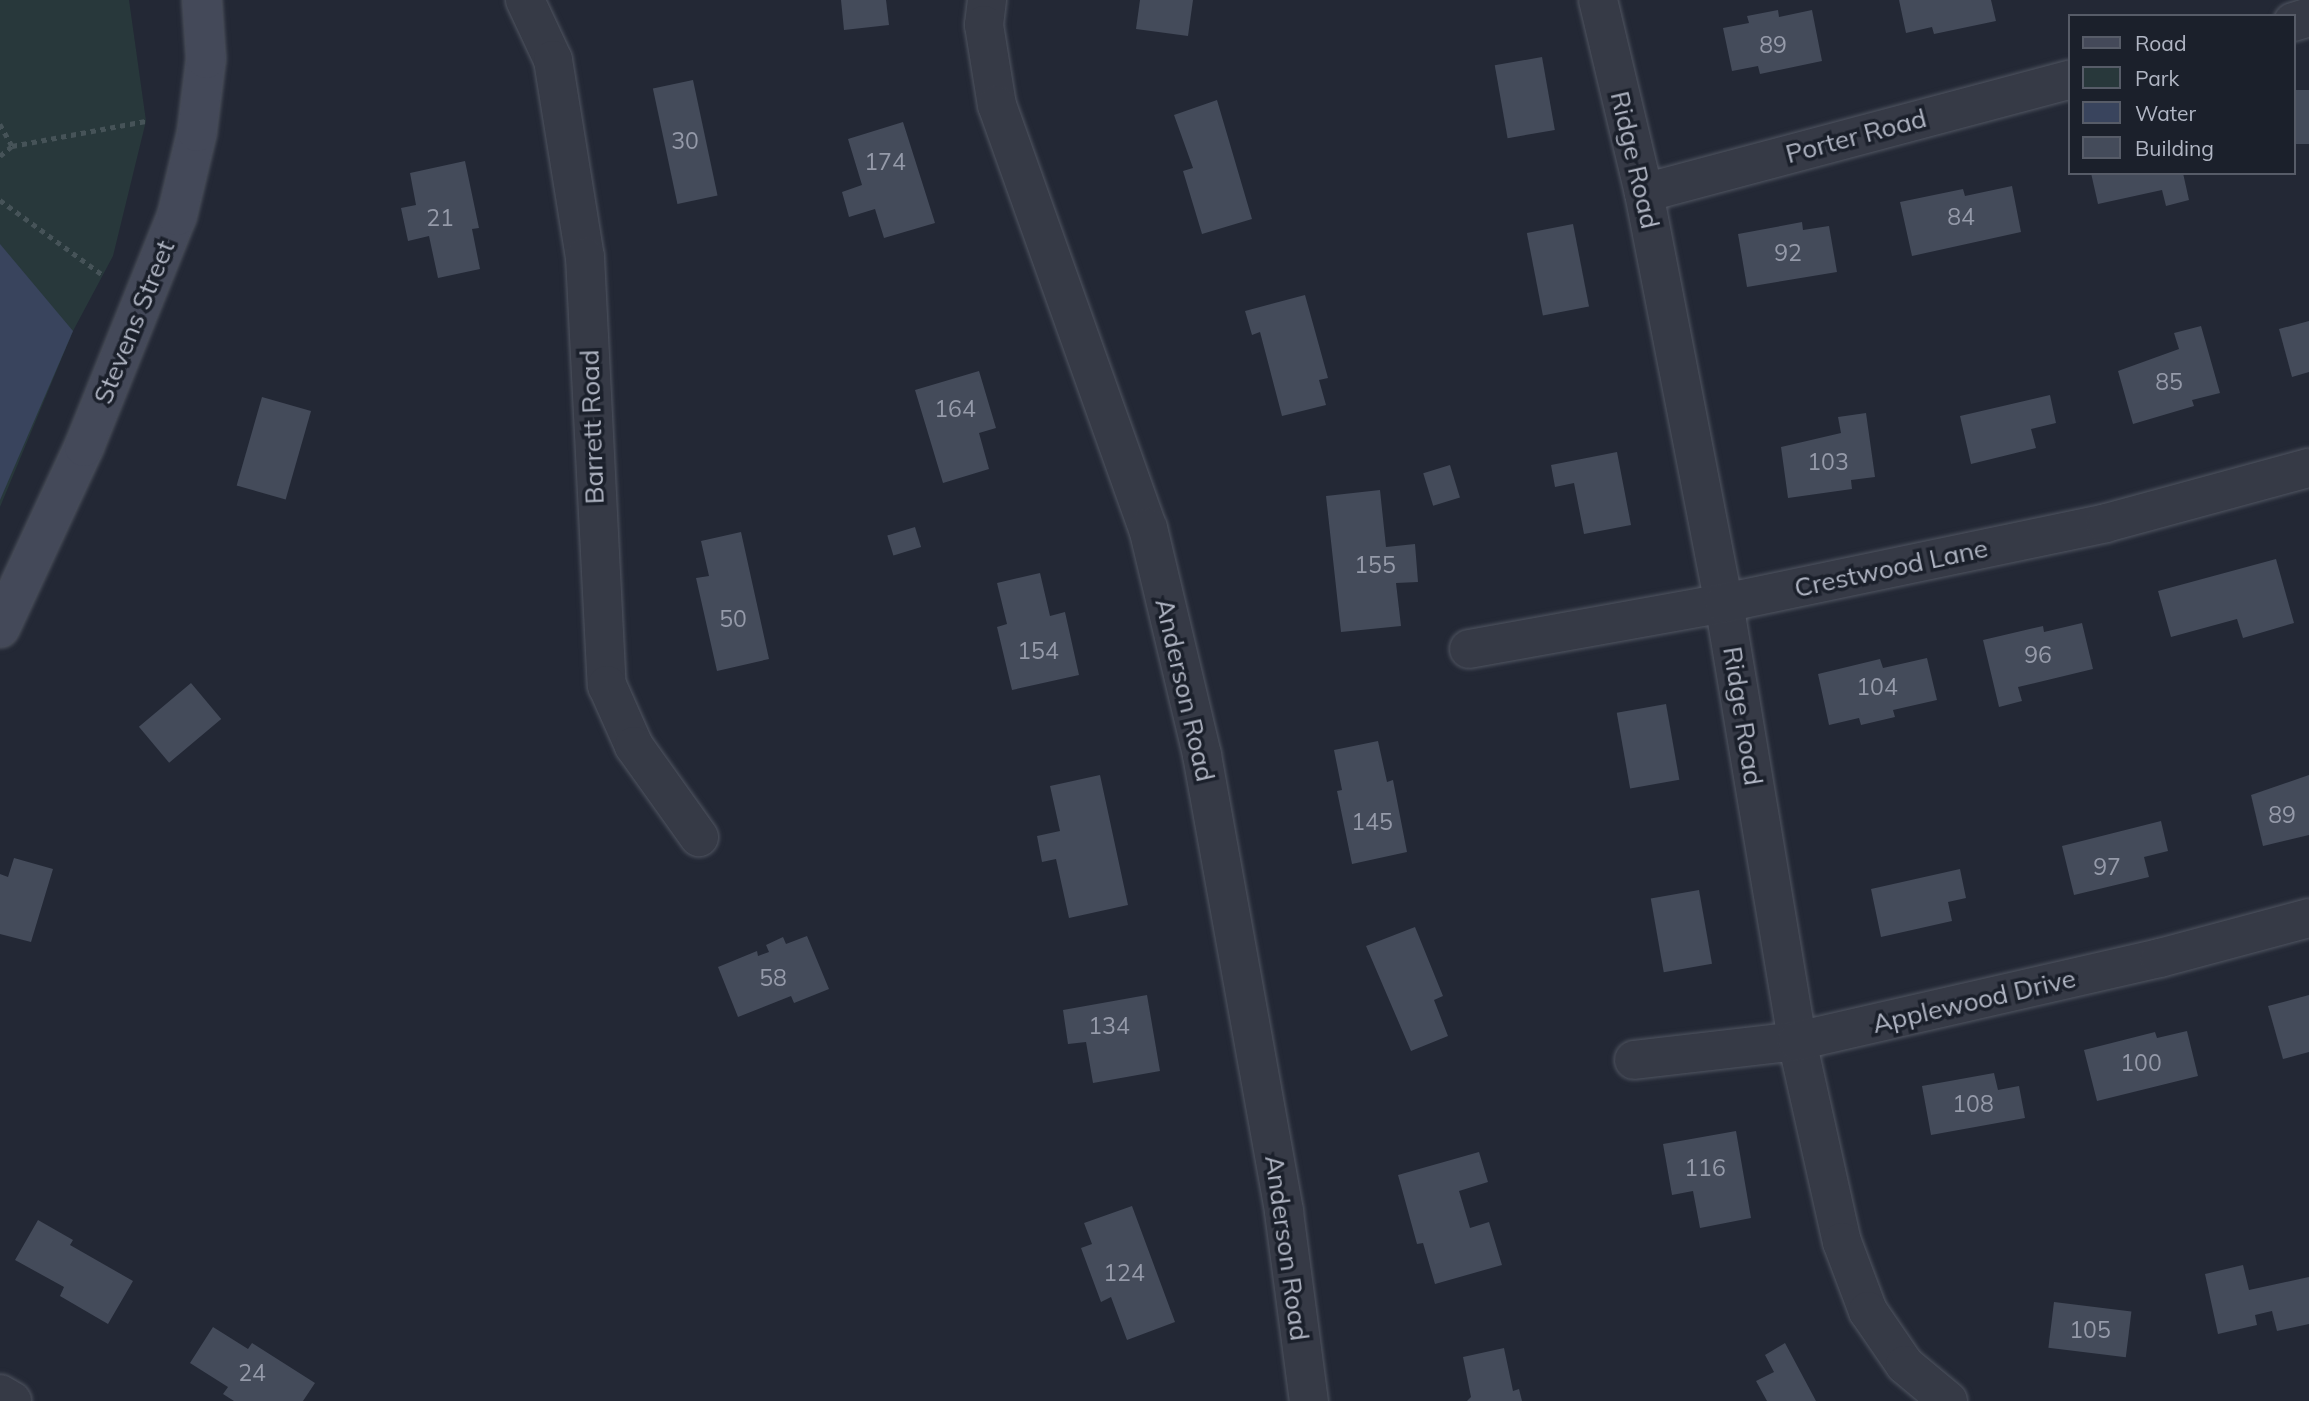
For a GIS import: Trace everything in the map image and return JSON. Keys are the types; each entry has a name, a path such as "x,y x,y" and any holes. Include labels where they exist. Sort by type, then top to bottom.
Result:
{"street":[{"name":"Stevens Street","path":"0,628 84,447 177,216 197,132 206,59 202,0"},
{"name":"Barrett Road","path":"525,0 552,60 585,257 607,685 634,746 699,837"},
{"name":"Anderson Road","path":"987,0 984,25 997,105 1147,528 1202,755 1284,1212 1309,1401"},
{"name":"Ridge Road","path":"1598,0 1644,193 1724,603 1797,1041 1842,1242 1868,1311 1905,1365 1948,1401"},
{"name":"Porter Road","path":"1644,193 2068,80"},
{"name":"Crestwood Lane","path":"1469,649 1724,603 2106,523 2309,468"},
{"name":"Applewood Drive","path":"1634,1060 1797,1041 2160,958 2309,918"},
{"path":"0,1394 12,1401"}],"path":[{"path":"0,156 12,146 146,121"},
{"path":"0,124 12,146"},
{"path":"0,200 103,275"}],"green space":[{"path":"0,0 129,0 146,121 113,256 73,331 0,507"}],"water":[{"path":"0,244 73,331 0,500"}],"building":[{"path":"841,0 886,0 889,25 844,30"},
{"path":"1140,0 1193,0 1188,36 1136,29"},
{"path":"1899,0 1991,0 1996,21 1934,34 1932,27 1906,33"},
{"path":"1778,10 1779,17 1812,10 1822,61 1760,74 1758,66 1732,71 1723,28 1749,23 1747,16"},
{"path":"1542,57 1555,130 1508,138 1495,65"},
{"path":"693,80 718,195 677,204 653,89"},
{"path":"2295,90 2309,90 2309,144 2295,144"},
{"path":"1217,100 1252,219 1202,234 1183,171 1193,168 1174,115"},
{"path":"903,122 935,223 884,238 875,209 849,217 842,192 862,185 848,139"},
{"path":"465,161 479,228 472,229 480,269 438,278 429,236 408,241 401,208 416,205 410,173"},
{"path":"2091,175 2183,175 2189,200 2166,206 2162,190 2098,204"},
{"path":"2012,186 2021,232 1912,256 1900,202 1963,189 1965,196"},
{"path":"1802,222 1803,230 1829,226 1837,272 1747,287 1738,234"},
{"path":"1573,224 1589,306 1543,315 1527,233"},
{"path":"1305,295 1328,378 1319,380 1326,405 1282,416 1260,332 1252,335 1245,311"},
{"path":"2309,321 2309,372 2292,377 2279,329"},
{"path":"2201,326 2220,393 2192,400 2194,406 2133,424 2118,371 2179,349 2174,333"},
{"path":"979,371 996,428 979,433 989,469 943,483 915,390"},
{"path":"2050,395 2056,423 2031,429 2036,448 1971,464 1960,416"},
{"path":"262,397 311,411 286,499 237,485"},
{"path":"1866,413 1875,477 1851,480 1852,489 1788,498 1781,447 1841,433 1838,417"},
{"path":"1617,452 1631,525 1584,534 1574,483 1555,487 1551,465"},
{"path":"1450,465 1460,498 1433,506 1423,473"},
{"path":"1380,490 1386,547 1415,544 1418,582 1396,583 1401,626 1341,632 1326,496"},
{"path":"915,527 921,547 893,556 887,535"},
{"path":"741,532 769,659 717,671 696,578 709,576 701,541"},
{"path":"2276,559 2294,623 2243,638 2237,619 2171,637 2158,591"},
{"path":"1040,573 1050,616 1065,612 1079,675 1012,690 997,627 1007,624 997,583"},
{"path":"2082,623 2093,669 2018,687 2022,701 1999,707 1983,640 2043,626 2044,632"},
{"path":"1927,658 1937,700 1893,710 1895,717 1861,725 1859,718 1829,725 1818,674 1880,659 1883,668"},
{"path":"191,683 221,719 169,763 139,727"},
{"path":"1666,704 1679,780 1630,789 1617,713"},
{"path":"1378,741 1387,782 1393,780 1407,852 1352,864 1337,791 1342,790 1334,750"},
{"path":"1100,775 1128,905 1069,918 1056,859 1042,862 1037,836 1060,831 1050,786"},
{"path":"2309,775 2309,835 2263,846 2251,795"},
{"path":"2161,821 2168,851 2144,857 2149,877 2074,895 2062,846"},
{"path":"14,858 53,869 31,942 0,934 0,874 8,877"},
{"path":"1960,869 1966,898 1948,902 1952,921 1881,937 1871,889"},
{"path":"1699,890 1712,964 1664,972 1651,899"},
{"path":"1415,927 1443,996 1434,1000 1448,1036 1411,1051 1366,946"},
{"path":"807,936 829,989 794,1003 791,996 738,1017 718,967 757,951 758,956 769,952 766,945 783,937 786,944"},
{"path":"1147,995 1160,1071 1093,1083 1086,1042 1068,1044 1063,1010"},
{"path":"2309,995 2309,1052 2283,1059 2268,1006"},
{"path":"2187,1031 2198,1076 2097,1101 2084,1050 2155,1032 2157,1038"},
{"path":"1994,1073 1998,1090 2019,1086 2025,1118 1931,1135 1922,1086"},
{"path":"1736,1131 1751,1218 1700,1228 1693,1191 1672,1195 1663,1144"},
{"path":"1479,1152 1488,1182 1459,1191 1470,1228 1489,1222 1502,1265 1435,1284 1423,1243 1417,1244 1398,1175"},
{"path":"1132,1206 1175,1322 1127,1340 1111,1297 1101,1302 1081,1248 1092,1244 1084,1223"},
{"path":"38,1220 73,1240 70,1245 133,1281 108,1324 60,1296 64,1287 15,1260"},
{"path":"2243,1265 2249,1290 2309,1277 2309,1324 2277,1331 2272,1311 2255,1315 2257,1325 2218,1334 2205,1274"},
{"path":"2054,1302 2131,1312 2126,1357 2048,1348"},
{"path":"213,1327 248,1349 252,1343 315,1383 303,1401 234,1401 223,1394 228,1387 190,1363"},
{"path":"1785,1343 1816,1401 1767,1401 1756,1381 1774,1372 1765,1355"},
{"path":"1504,1348 1513,1391 1519,1389 1522,1401 1467,1401 1471,1397 1463,1357"}]}
